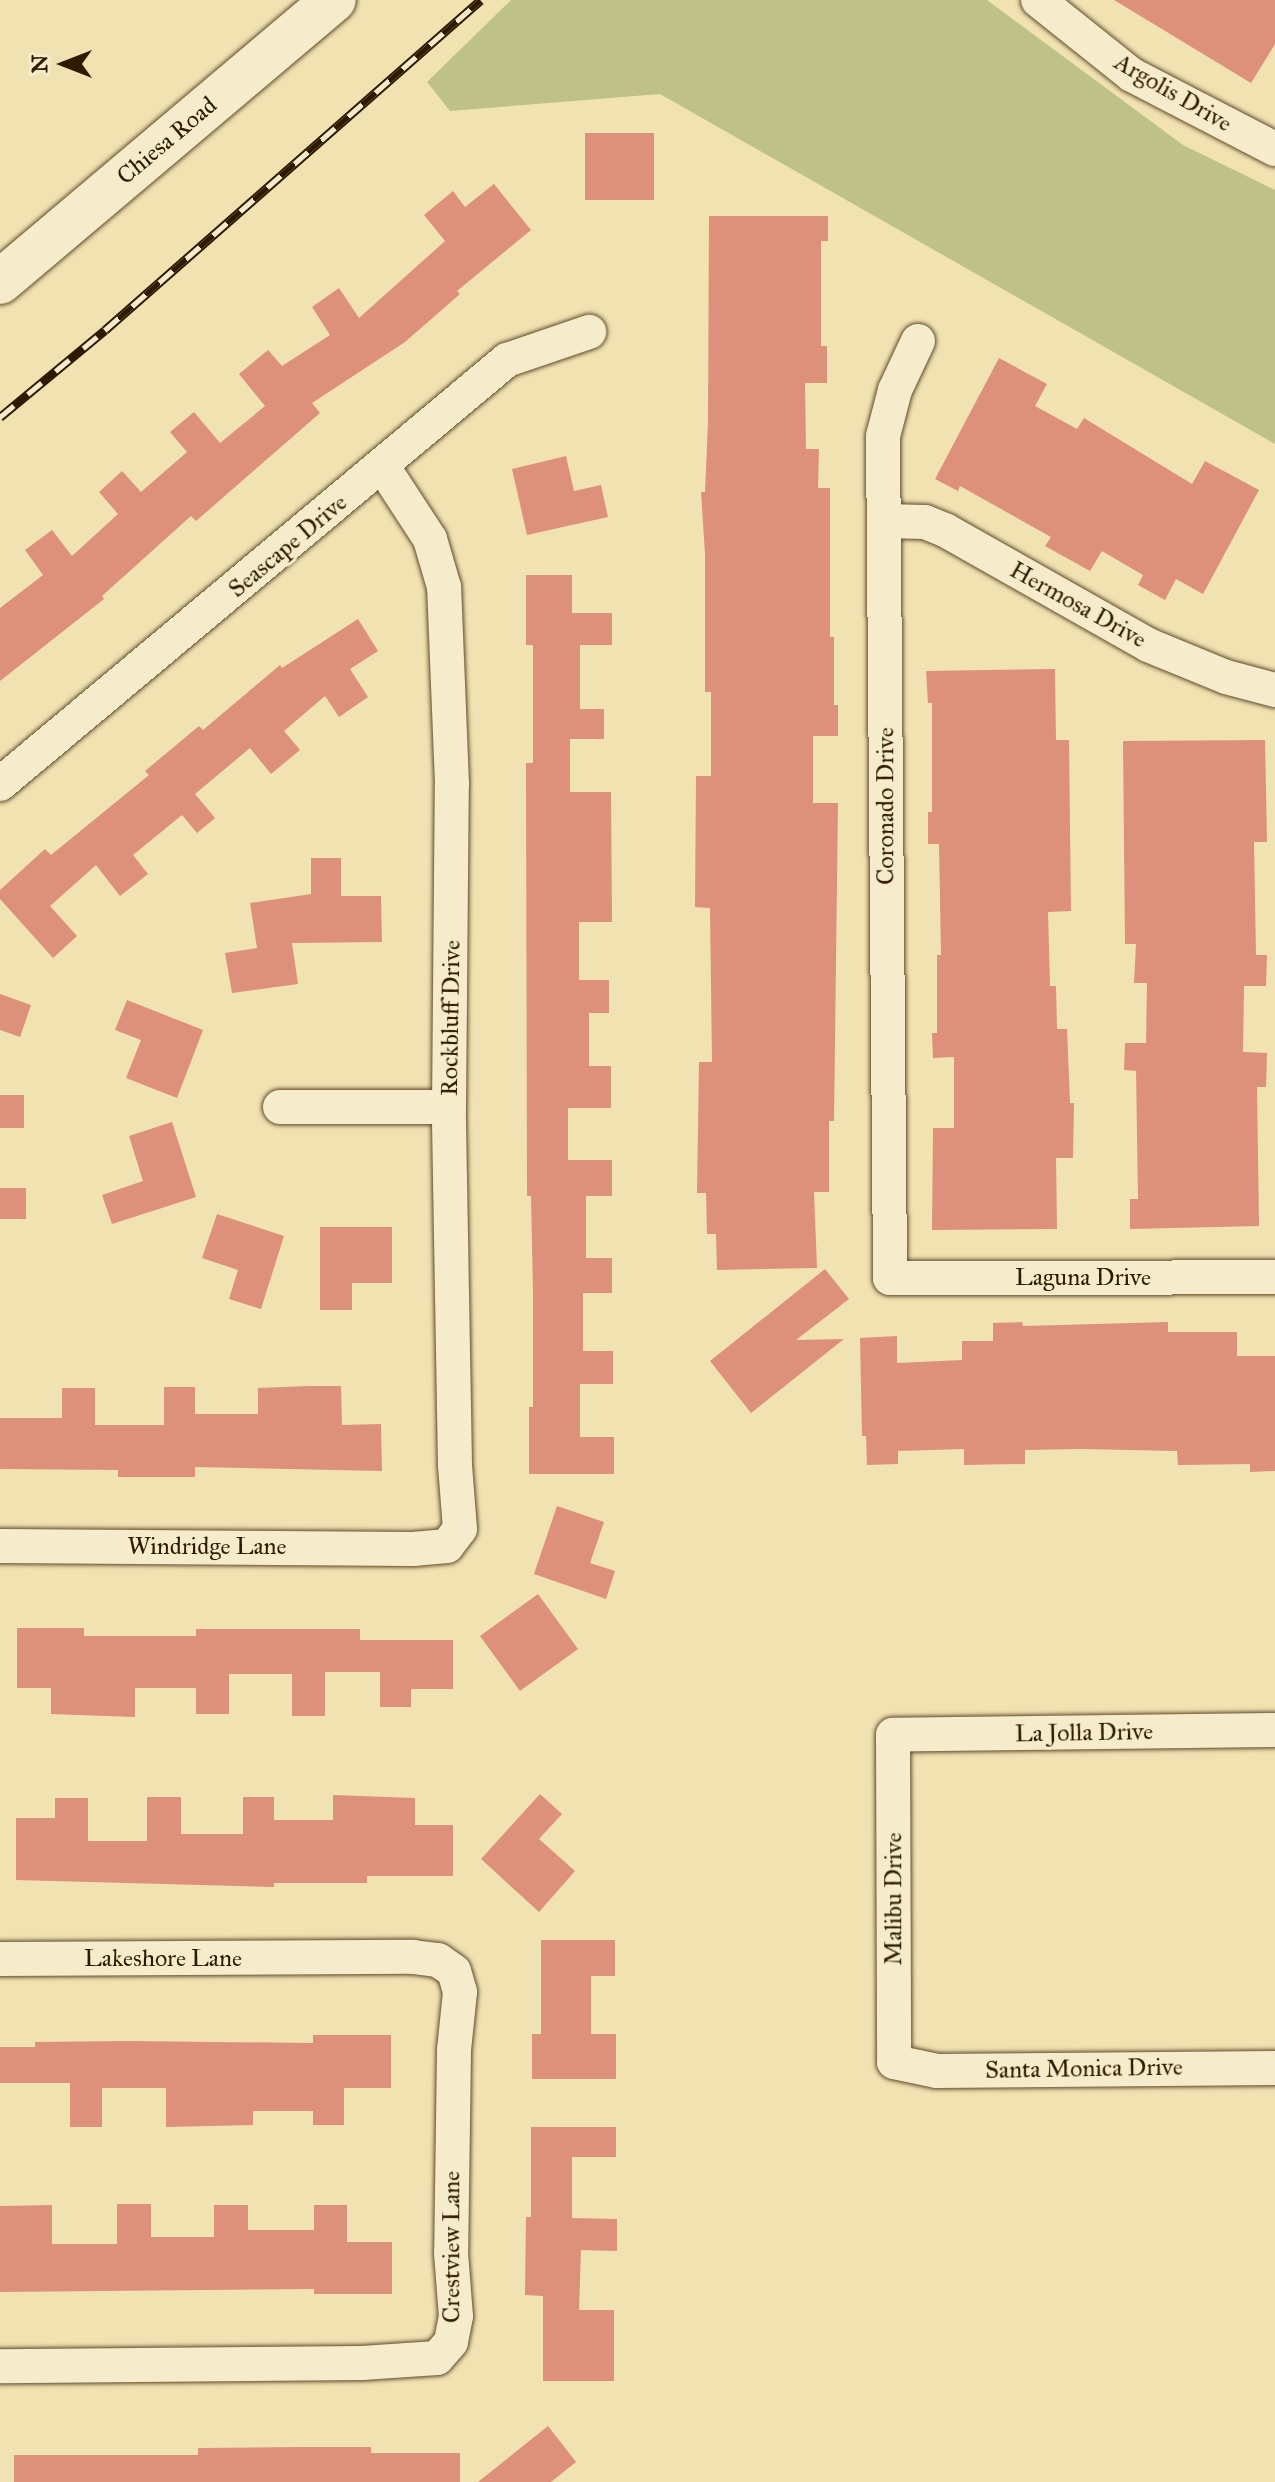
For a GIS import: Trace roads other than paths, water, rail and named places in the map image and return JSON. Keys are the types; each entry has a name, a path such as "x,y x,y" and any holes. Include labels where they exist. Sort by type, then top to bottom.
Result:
{"main road":[{"name":"Chiesa Road","path":"0,282 334,0"}],"street":[{"name":"Argolis Drive","path":"1038,0 1132,75 1275,149"},
{"name":"Seascape Drive","path":"0,784 383,467 507,360 589,332"},
{"name":"Coronado Drive","path":"890,1278 884,521 887,416 918,341"},
{"name":"Rockbluff Drive","path":"383,467 430,539 444,587 452,784 449,1107 453,1421 460,1529 447,1546 413,1549"},
{"name":"Hermosa Drive","path":"884,521 925,522 945,530 1148,645 1226,677 1275,690"},
{"path":"280,1107 449,1107"},
{"name":"Laguna Drive","path":"890,1278 1275,1277"},
{"name":"Windridge Lane","path":"0,1546 413,1549"},
{"name":"La Jolla Drive","path":"893,1735 1275,1730"},
{"name":"Malibu Drive","path":"893,1735 894,2062"},
{"name":"Crestview Lane","path":"0,2366 404,2362 437,2358 451,2342 456,2316 451,2253 454,2050 460,2009 454,1971 438,1960 413,1957 325,1959"},
{"name":"Lakeshore Lane","path":"0,1959 325,1959"},
{"name":"Santa Monica Drive","path":"894,2062 937,2071 1275,2068"}],"railway":[{"path":"0,417 105,330 480,0"}]}
